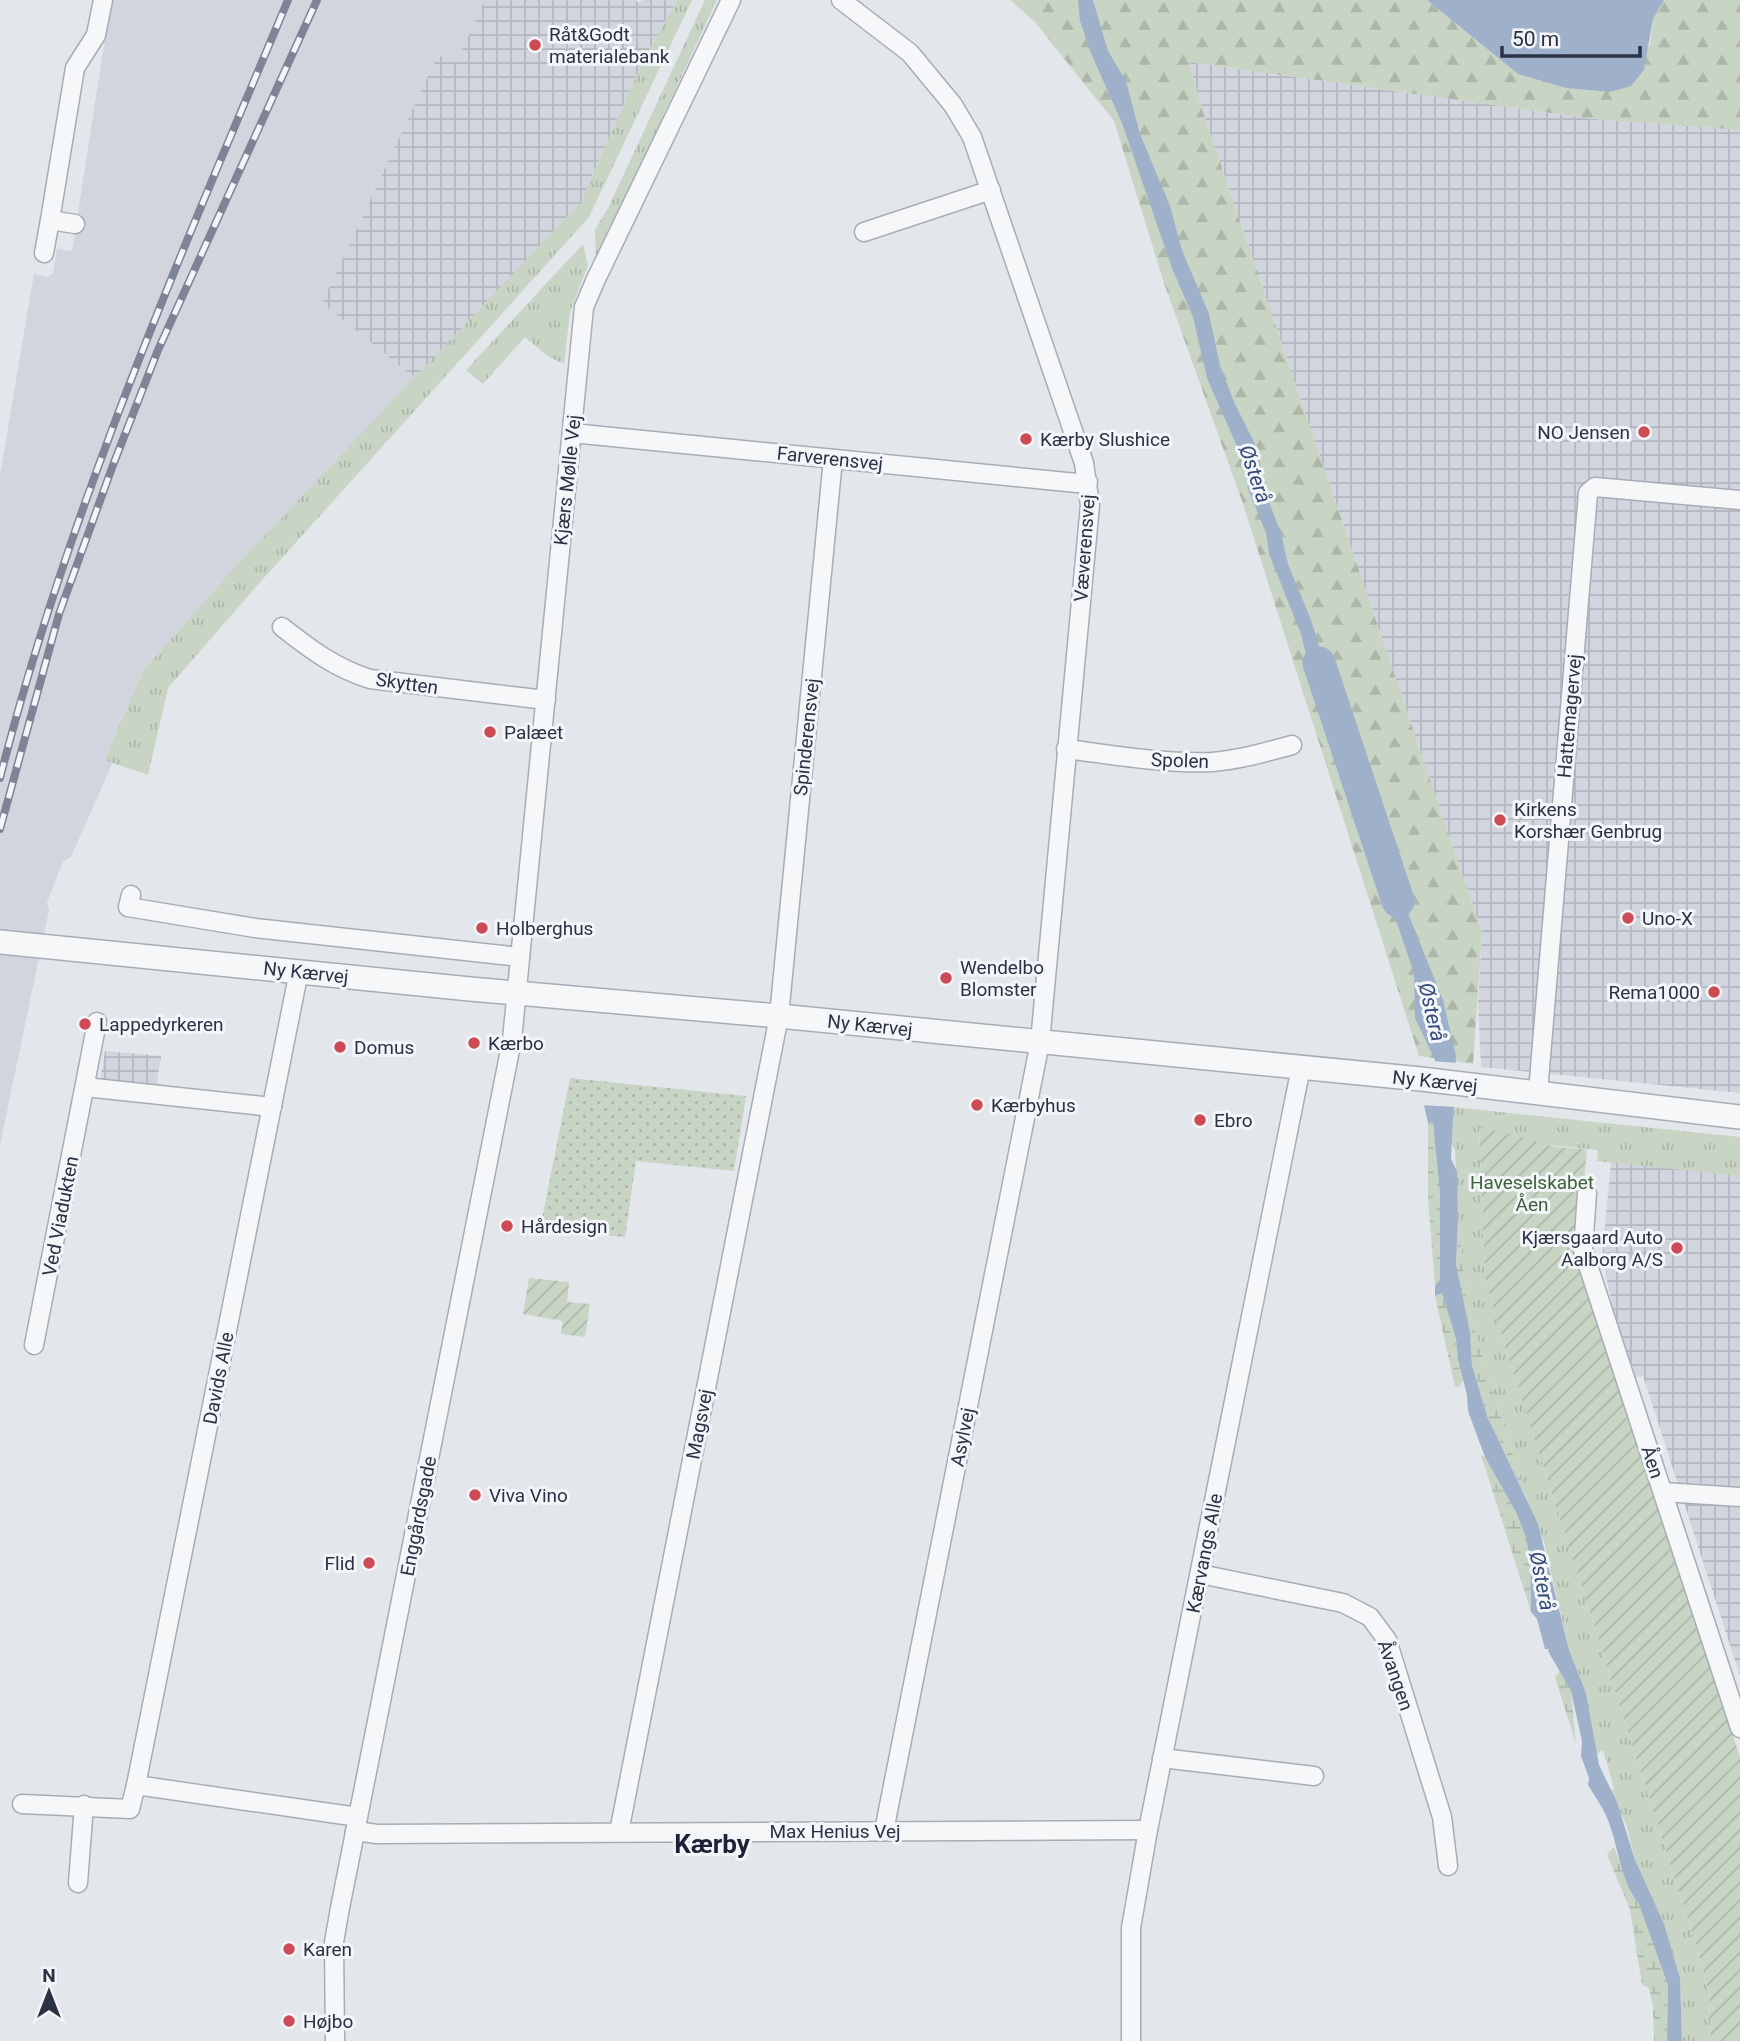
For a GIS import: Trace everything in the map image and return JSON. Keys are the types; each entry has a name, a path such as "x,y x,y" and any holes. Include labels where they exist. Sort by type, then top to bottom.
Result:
{"street":[{"path":"44,253 75,68 96,35 103,0"},
{"name":"Kjærs Mølle Vej","path":"517,992 584,307 731,0"},
{"name":"Væverensvej","path":"841,0 909,53 934,80 972,137 1084,463 1088,482 1090,505 1040,1042"},
{"path":"864,232 991,190"},
{"path":"50,220 75,224"},
{"name":"Farverensvej","path":"572,433 1088,482"},
{"name":"Spinderensvej","path":"779,1016 834,459"},
{"name":"Hattemagervej","path":"1538,1092 1588,493 1595,487 1740,500"},
{"name":"Skytten","path":"282,627 328,662 370,679 546,699"},
{"name":"Spolen","path":"1066,749 1178,762 1215,762 1292,745"},
{"name":"Ny Kærvej","path":"131,895 128,907 256,928 520,957"},
{"name":"Ny Kærvej","path":"0,942 1464,1083 1740,1117"},
{"name":"Davids Alle","path":"22,1804 130,1809 299,971"},
{"name":"Enggårdsgade","path":"335,2041 334,1941 512,1040 517,992"},
{"name":"Magsvej","path":"619,1832 779,1016"},
{"name":"Ved Viadukten","path":"34,1345 97,1022"},
{"name":"Asylvej","path":"884,1831 1040,1042"},
{"name":"Kærvangs Alle","path":"1131,2041 1131,1928 1148,1830 1301,1068"},
{"path":"85,1087 272,1107"},
{"name":"Åen","path":"1587,1193 1583,1251 1740,1728"},
{"path":"1663,1492 1740,1497"},
{"name":"Åvangen","path":"1200,1574 1343,1603 1370,1617 1387,1640 1442,1817 1448,1866"},
{"path":"1162,1758 1314,1776"},
{"path":"136,1785 356,1824"},
{"path":"78,1883 84,1805"},
{"name":"Max Henius Vej","path":"356,1824 377,1834 1148,1830"}],"shaded area":[{"path":"111,0 485,0 456,63 438,56 322,303 415,378 230,572 143,671 104,759 112,763 109,771 71,857 63,862 47,902 49,910 0,1145 0,475 34,274 48,277 53,273 57,249 72,251"},
{"path":"485,0 636,0 638,3 643,0 677,0 643,61 580,203 415,378 322,303 438,55 456,63"},
{"path":"1189,62 1594,119 1740,130 1740,1093 1481,1067 1478,1004 1482,932 1203,112"},
{"path":"105,1051 161,1056 157,1081 161,1091 99,1085"},
{"path":"1613,1141 1740,1153 1740,1676 1643,1376 1636,1377 1615,1318 1602,1257"}],"green space":[{"path":"677,0 692,0 589,217 168,688 148,775 104,760 143,671 230,572 580,203 643,61"},
{"path":"705,0 717,0 596,260 595,230 608,208"},
{"path":"1010,0 1427,0 1518,74 1650,46 1653,19 1664,0 1740,0 1740,130 1594,119 1189,62 1203,112 1482,932 1473,1064 1419,1056 1242,501 1164,283 1114,121 1035,22"},
{"path":"583,244 588,265 570,312 564,364 547,356 525,337 483,384 466,370"},
{"path":"570,1078 746,1096 734,1171 636,1161 625,1237 540,1229"},
{"path":"1452,1107 1740,1137 1740,1176 1597,1161 1598,1150 1549,1145 1479,1127 1485,1277 1497,1322 1697,1948 1709,1993 1711,2041 1682,2041 1680,1978 1635,1860 1626,1824 1611,1792 1614,1788 1603,1750 1596,1755 1586,1693 1569,1650 1544,1542 1527,1500 1467,1304 1458,1219 1455,1150 1451,1141"},
{"path":"1433,1122 1440,1194 1440,1280 1435,1286 1428,1199 1428,1123"},
{"name":"Haveselskabet Åen","path":"1479,1126 1553,1146 1587,1150 1580,1221 1705,1650 1740,1757 1740,2041 1711,2041 1709,1993 1697,1948 1497,1322 1485,1277"},
{"path":"1458,1219 1467,1304 1527,1500 1487,1416 1472,1365 1470,1332 1456,1264"},
{"path":"529,1278 569,1282 567,1302 590,1304 585,1337 561,1334 563,1321 523,1314"},
{"path":"1442,1292 1456,1339 1463,1380 1460,1386 1455,1387 1435,1296"},
{"path":"1481,1455 1485,1457 1509,1497 1524,1529 1529,1558 1531,1612"},
{"path":"1560,1671 1571,1691 1576,1744 1555,1677"},
{"path":"1614,1847 1631,1893 1639,1904 1655,1944 1668,1985 1667,2041 1654,2041 1653,2006 1649,1988 1642,1985 1630,1910 1607,1854"}],"water":[{"path":"1078,0 1093,0 1108,51 1126,81 1140,134 1170,206 1182,250 1209,314 1220,366 1257,448 1266,494 1281,533 1288,564 1311,620 1324,661 1335,716 1367,795 1382,856 1387,861 1443,1000 1456,1056 1451,1159 1457,1171 1456,1264 1470,1332 1472,1365 1487,1416 1538,1524 1569,1650 1586,1693 1599,1765 1617,1802 1635,1860 1664,1924 1680,1978 1682,2041 1667,2041 1668,1985 1639,1904 1624,1876 1607,1818 1588,1785 1589,1778 1581,1756 1582,1741 1571,1691 1549,1649 1545,1649 1537,1619 1531,1612 1530,1561 1526,1537 1516,1512 1485,1457 1468,1411 1456,1339 1442,1293 1435,1296 1435,1286 1440,1280 1440,1194 1433,1122 1428,1123 1424,1105 1431,1093 1435,1060 1415,1018 1414,973 1393,912 1373,876 1356,806 1328,740 1301,634 1269,554 1266,533 1248,489 1243,460 1207,378 1193,317 1172,268 1122,123 1090,51 1080,21"},
{"path":"1427,0 1664,0 1653,19 1644,70 1631,86 1610,92 1566,88 1518,74"}],"pier":[{"path":"1431,1061 1459,1063 1456,1107 1421,1105 1428,1091"}],"waterway":[{"name":"Østerå","path":"1319,663 1398,901"}],"railway":[{"path":"0,778 28,678 93,481 129,384 288,0"},
{"path":"0,829 59,614 113,465 158,350 317,0"}],"place":[{"name":"Råt&Godt materialebank","path":"535,45"},
{"name":"NO Jensen","path":"1644,432"},
{"name":"Kærby Slushice","path":"1026,439"},
{"name":"Palæet","path":"490,732"},
{"name":"Kirkens Korshær Genbrug","path":"1500,820"},
{"name":"Uno-X","path":"1628,918"},
{"name":"Holberghus","path":"482,928"},
{"name":"Wendelbo Blomster","path":"946,978"},
{"name":"Rema1000","path":"1714,992"},
{"name":"Lappedyrkeren","path":"85,1024"},
{"name":"Kærbo","path":"474,1043"},
{"name":"Domus","path":"340,1047"},
{"name":"Kærbyhus","path":"977,1105"},
{"name":"Ebro","path":"1200,1120"},
{"name":"Hårdesign","path":"507,1226"},
{"name":"Kjærsgaard Auto Aalborg A/S","path":"1677,1248"},
{"name":"Viva Vino","path":"475,1495"},
{"name":"Flid","path":"369,1563"},
{"name":"Karen","path":"289,1949"},
{"name":"Højbo","path":"289,2021"}],"district":[{"name":"Kærby","path":"712,1844"}]}
